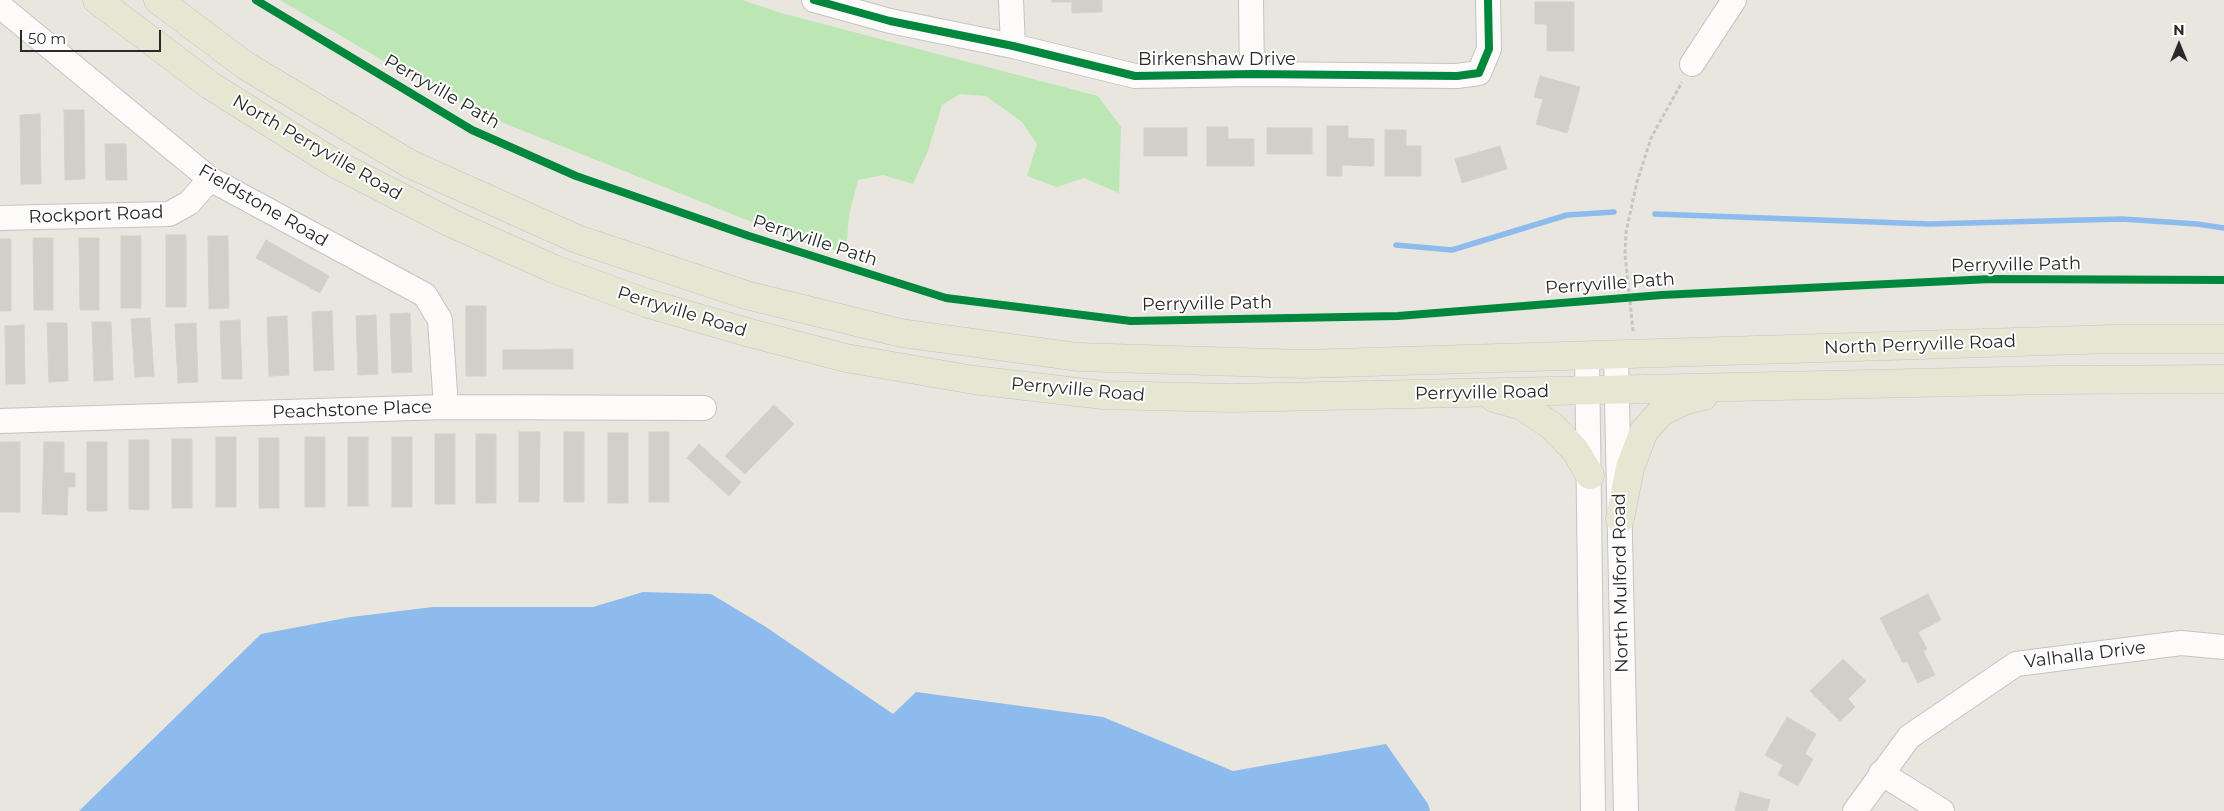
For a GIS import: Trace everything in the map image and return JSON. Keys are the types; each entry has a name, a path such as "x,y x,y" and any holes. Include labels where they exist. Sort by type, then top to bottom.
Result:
{"main road":[{"name":"North Perryville Road","path":"96,0 211,86 334,163 450,223 554,269"},
{"name":"North Perryville Road","path":"158,0 246,66 410,164 577,239"},
{"name":"Perryville Road","path":"577,239 746,295 901,333 1078,357 1304,364 1624,355"},
{"name":"Perryville Road","path":"554,269 646,303 846,358 974,380 1103,395 1232,398 1616,390"},
{"name":"North Perryville Road","path":"1624,355 2114,339 2224,339"},
{"name":"North Perryville Road","path":"1616,390 2224,378"},
{"path":"1620,519 1630,468 1644,430 1661,412 1683,401 1728,388"},
{"path":"1479,393 1522,406 1552,426 1575,450 1590,475"}],"street":[{"name":"Birkenshaw Drive","path":"814,0 890,21 1012,46 1135,76 1252,74 1457,76 1479,72 1489,49 1488,0"},
{"path":"1011,0 1012,46"},
{"path":"1251,0 1252,74"},
{"path":"1688,72 1734,0"},
{"name":"Fieldstone Road","path":"0,6 210,179 425,295 440,320 446,407"},
{"name":"Rockport Road","path":"0,218 168,214 189,204 210,179"},
{"name":"North Mulford Road","path":"1624,355 1616,390 1626,811"},
{"name":"North Mulford Road","path":"1587,356 1593,811"},
{"name":"Peachstone Place","path":"0,421 446,407 704,408"},
{"name":"Valhalla Drive","path":"1854,811 1909,737 2016,664 2181,644 2224,647"},
{"path":"1881,773 1942,811"}],"path":[{"path":"1624,355 1635,297 1625,254 1626,232 1637,182 1650,138 1688,72"}],"green space":[{"path":"280,0 742,0 781,13 1098,96 1121,127 1119,193 1084,178 1057,187 1027,176 1037,144 1022,122 986,96 960,94 942,105 928,151 913,184 883,175 858,180 849,215 846,252 812,246 501,122 399,70"}],"water":[{"path":"643,592 711,594 766,627 893,714 916,692 1103,717 1233,771 1386,744 1428,804 1430,811 79,811 261,634 351,617 433,607 593,607"}],"building":[{"path":"1052,0 1102,0 1102,12 1072,13 1072,2 1052,2"},
{"path":"1535,2 1574,2 1574,51 1547,51 1547,24 1535,24"},
{"path":"1540,76 1580,87 1567,133 1536,124 1543,99 1534,97"},
{"path":"64,110 84,110 85,179 65,180"},
{"path":"40,114 41,184 21,184 20,115"},
{"path":"1327,126 1348,126 1348,138 1374,139 1374,166 1342,165 1342,176 1327,176"},
{"path":"1207,127 1228,127 1228,139 1254,139 1254,166 1207,166"},
{"path":"1144,128 1187,128 1187,156 1144,156"},
{"path":"1267,128 1312,128 1312,154 1267,154"},
{"path":"1385,130 1406,130 1406,146 1421,146 1421,176 1385,176"},
{"path":"105,144 126,144 127,180 106,180"},
{"path":"1500,146 1507,169 1462,183 1455,159"},
{"path":"166,235 186,235 186,307 166,307"},
{"path":"121,236 141,236 141,308 121,308"},
{"path":"208,236 228,236 229,308 209,309"},
{"path":"33,238 53,238 53,310 34,310"},
{"path":"79,238 99,238 99,310 80,310"},
{"path":"0,239 11,239 11,311 0,311"},
{"path":"266,240 329,276 320,293 256,258"},
{"path":"466,306 486,306 486,376 466,376"},
{"path":"332,311 334,370 314,371 312,312"},
{"path":"410,313 412,372 392,373 390,314"},
{"path":"376,315 378,374 358,375 356,316"},
{"path":"287,316 289,375 269,376 267,317"},
{"path":"150,318 154,376 135,377 131,319"},
{"path":"240,320 242,379 222,379 220,321"},
{"path":"92,322 111,322 113,380 94,381"},
{"path":"47,323 67,323 68,381 49,382"},
{"path":"196,323 198,382 178,383 175,324"},
{"path":"24,325 25,384 6,384 5,326"},
{"path":"573,349 573,369 503,369 503,350"},
{"path":"774,405 794,424 745,474 725,456"},
{"path":"519,432 540,432 539,502 519,502"},
{"path":"564,432 584,432 584,502 564,502"},
{"path":"649,432 669,432 669,502 649,502"},
{"path":"608,433 628,433 628,503 608,503"},
{"path":"435,434 455,434 455,504 435,504"},
{"path":"476,434 496,434 496,503 476,503"},
{"path":"216,437 236,437 236,507 216,507"},
{"path":"305,437 325,437 325,507 305,507"},
{"path":"348,437 368,437 368,506 348,506"},
{"path":"392,437 412,437 412,507 392,507"},
{"path":"259,438 279,438 279,508 259,508"},
{"path":"172,439 192,439 192,508 172,508"},
{"path":"129,440 149,440 149,510 129,509"},
{"path":"0,442 20,442 20,512 0,512"},
{"path":"44,442 64,442 64,473 75,473 75,487 68,487 67,515 42,514"},
{"path":"87,442 107,442 107,511 87,511"},
{"path":"699,444 741,482 729,496 687,458"},
{"path":"1928,594 1941,620 1918,632 1927,649 1923,651 1935,675 1918,683 1907,661 1903,663 1880,618"},
{"path":"1843,659 1866,681 1848,699 1855,707 1840,721 1810,691"},
{"path":"1787,717 1816,734 1805,754 1813,759 1798,786 1778,775 1783,765 1765,755"},
{"path":"1740,792 1770,800 1767,811 1735,811"}],"waterway":[{"path":"1396,245 1452,250 1567,215 1614,212"},
{"path":"1655,214 1929,224 2122,219 2197,224 2224,228"}],"cycle path":[{"name":"Perryville Path","path":"256,0 472,130 576,176 749,236 946,298 1131,321 1398,316 1662,295 1991,279 2224,280"},
{"path":"814,0 890,21 1013,46 1135,76 1252,74 1457,76 1479,73 1489,49 1488,0"}]}
